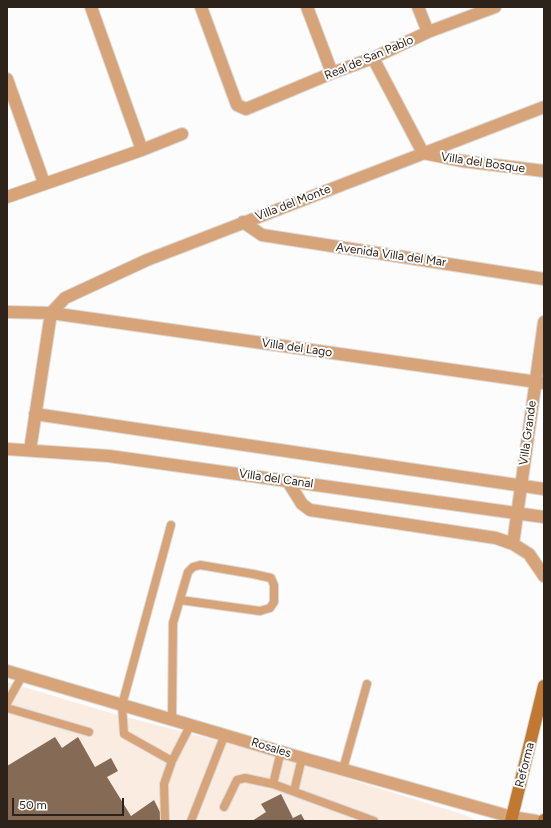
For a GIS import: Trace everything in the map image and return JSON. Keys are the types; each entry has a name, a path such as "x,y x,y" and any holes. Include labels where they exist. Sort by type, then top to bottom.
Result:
{"main road":[{"name":"Reforma","path":"512,819 544,686"}],"street":[{"path":"91,7 142,150"},
{"name":"Real de San Pablo","path":"201,7 237,106 243,108 249,108 332,73 374,58 428,32 495,7"},
{"path":"307,7 332,73"},
{"path":"418,7 428,32"},
{"path":"374,58 423,153"},
{"path":"7,79 44,183"},
{"name":"Villa del Monte","path":"51,313 56,306 70,295 147,260 544,107"},
{"path":"7,197 142,150 182,134"},
{"name":"Villa del Bosque","path":"423,153 462,161 544,171"},
{"name":"Avenida Villa del Mar","path":"243,222 262,235 544,279"},
{"name":"Villa del Lago","path":"7,312 51,313 539,382"},
{"path":"30,450 51,313"},
{"name":"Villa Grande","path":"513,544 521,485 539,382 544,322"},
{"path":"35,414 544,489"},
{"name":"Villa del Canal","path":"7,449 109,456 544,517"},
{"path":"287,480 302,504 310,510 485,536 513,544 529,554 544,576"},
{"name":"Rosales","path":"7,671 512,819 536,821"}],"lane":[{"path":"171,525 122,705 124,734 172,761"},
{"path":"172,719 173,623 188,572 193,567 200,566 253,574 270,578 274,585 274,602 270,608 260,611 180,600"},
{"path":"7,703 22,676"},
{"path":"343,769 367,684"},
{"path":"7,708 89,732"},
{"path":"165,821 164,784 172,761 192,724"},
{"path":"191,821 225,734"},
{"path":"273,784 281,751"},
{"path":"294,791 302,758"},
{"path":"224,807 236,780 240,778 273,784 374,821"}],"shaded area":[{"path":"7,682 114,714 265,753 465,815 477,821 7,821"}],"building":[{"path":"55,737 62,748 78,737 95,767 111,758 118,771 107,777 131,816 154,800 163,818 159,821 7,821 7,766"},
{"path":"281,794 293,818 301,814 305,821 252,821 266,812 261,804"}]}
